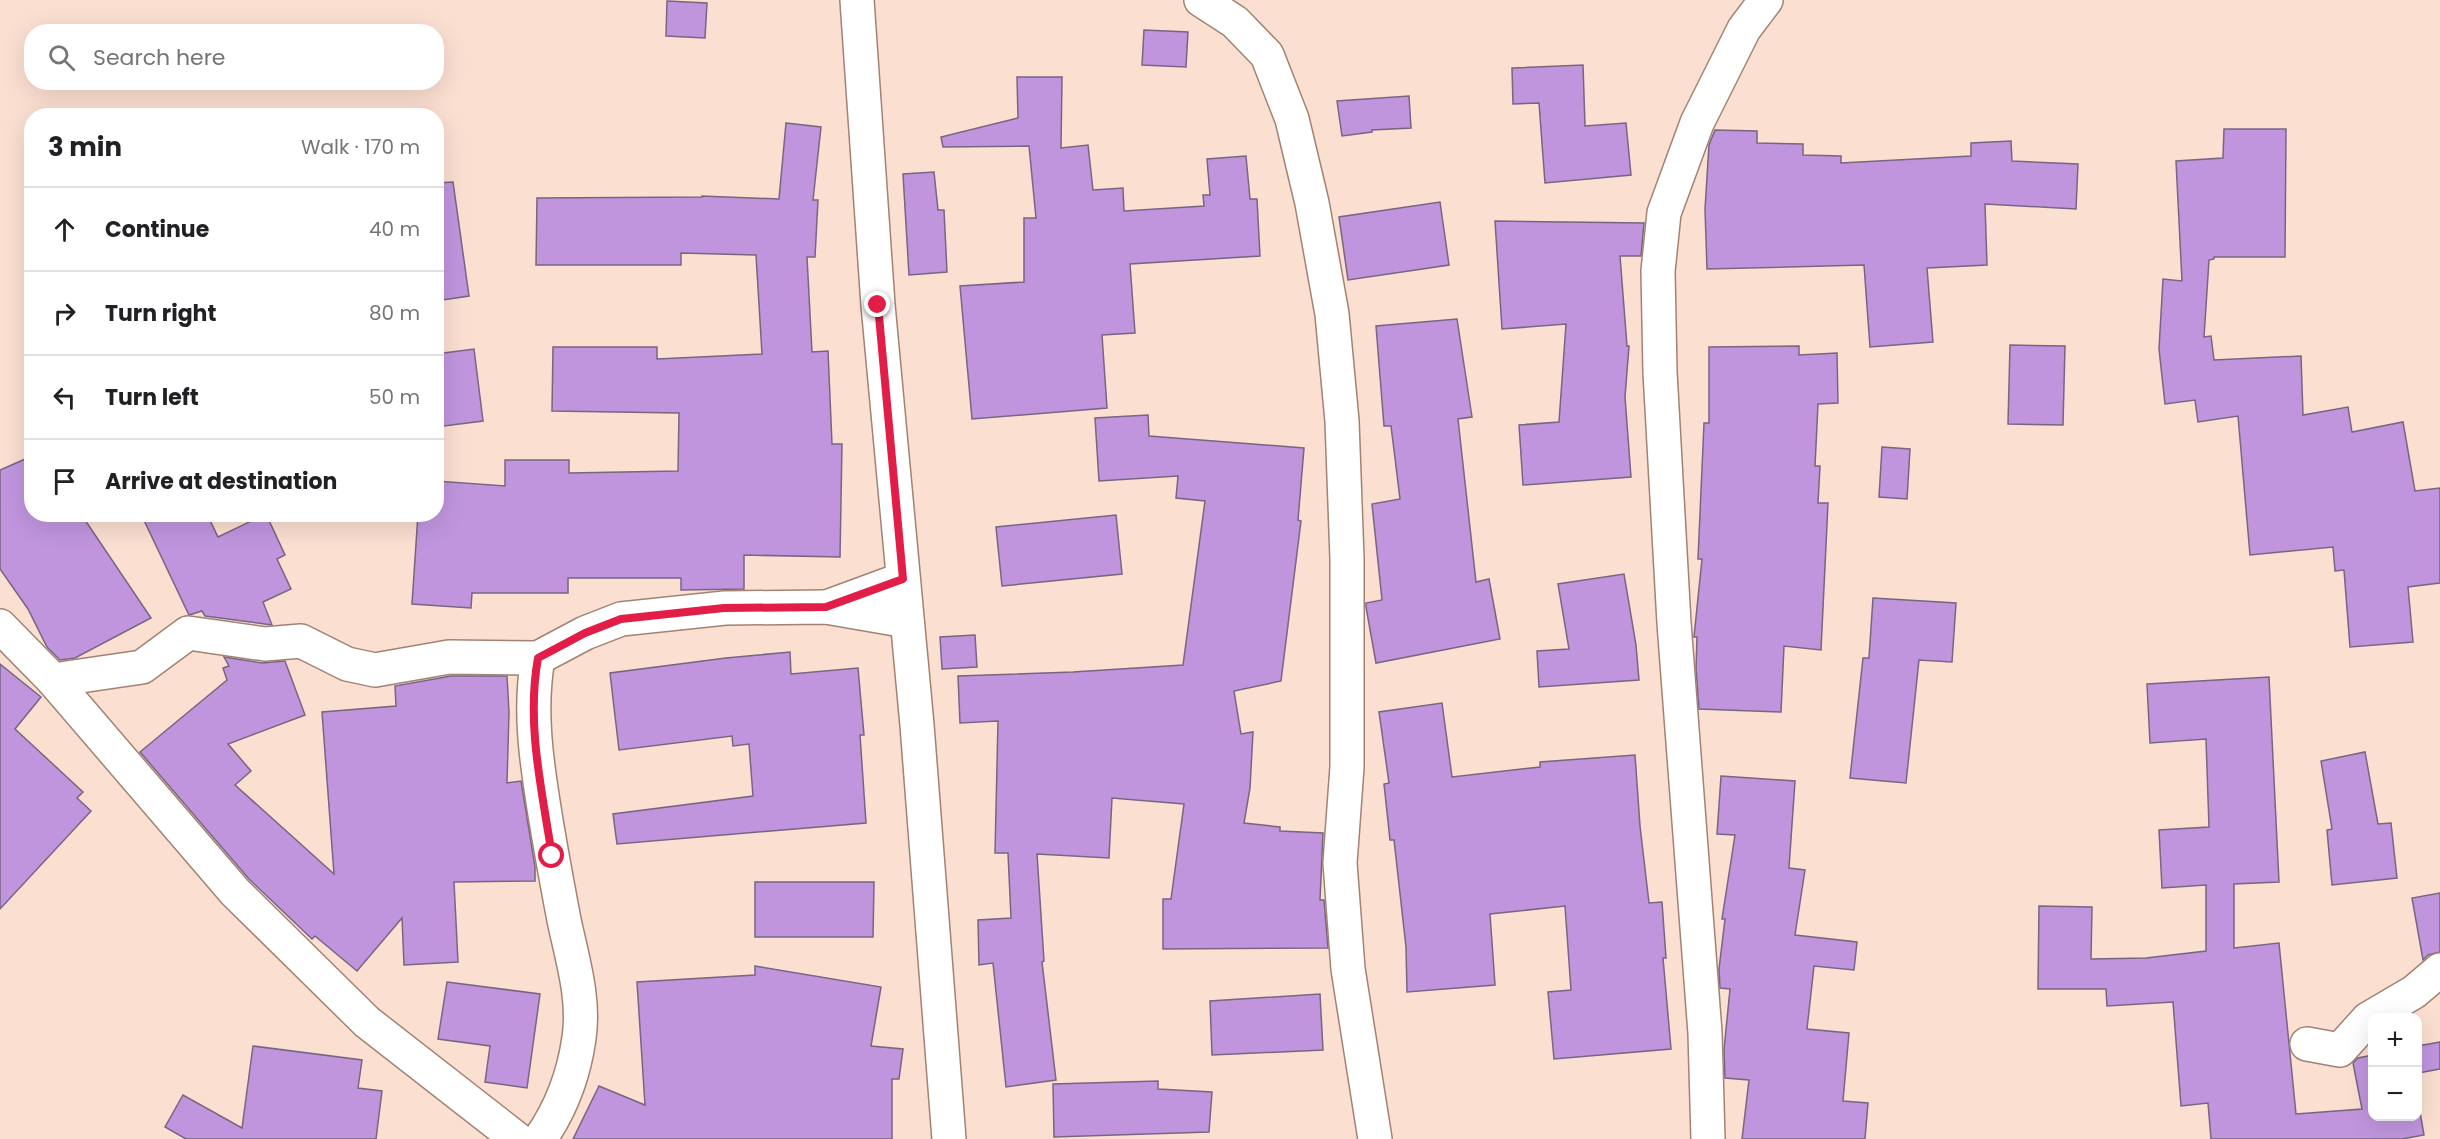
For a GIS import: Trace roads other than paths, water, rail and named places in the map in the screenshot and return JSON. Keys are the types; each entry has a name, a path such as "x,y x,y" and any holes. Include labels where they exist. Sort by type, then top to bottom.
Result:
{"street":[{"path":"856,0 878,305 907,621 949,1139"},
{"path":"1201,0 1234,22 1267,55 1292,119 1312,203 1332,314 1342,421 1347,559 1347,767 1340,863 1348,969 1375,1139"},
{"path":"1708,1139 1705,1033 1674,623 1660,372 1658,271 1664,213 1697,123 1744,29 1766,0"},
{"path":"826,607 903,579"},
{"path":"53,680 142,667 188,633 265,644 301,641 347,664 375,670 449,657 538,658 585,633 621,619 724,608 826,607 907,621"},
{"path":"0,626 53,680 235,892 367,1023 517,1139"},
{"path":"538,658 533,687 535,746 552,856 579,992 579,1036 570,1080 552,1122 540,1139"},
{"path":"2307,1044 2340,1050 2368,1019 2414,992 2440,970"}]}
